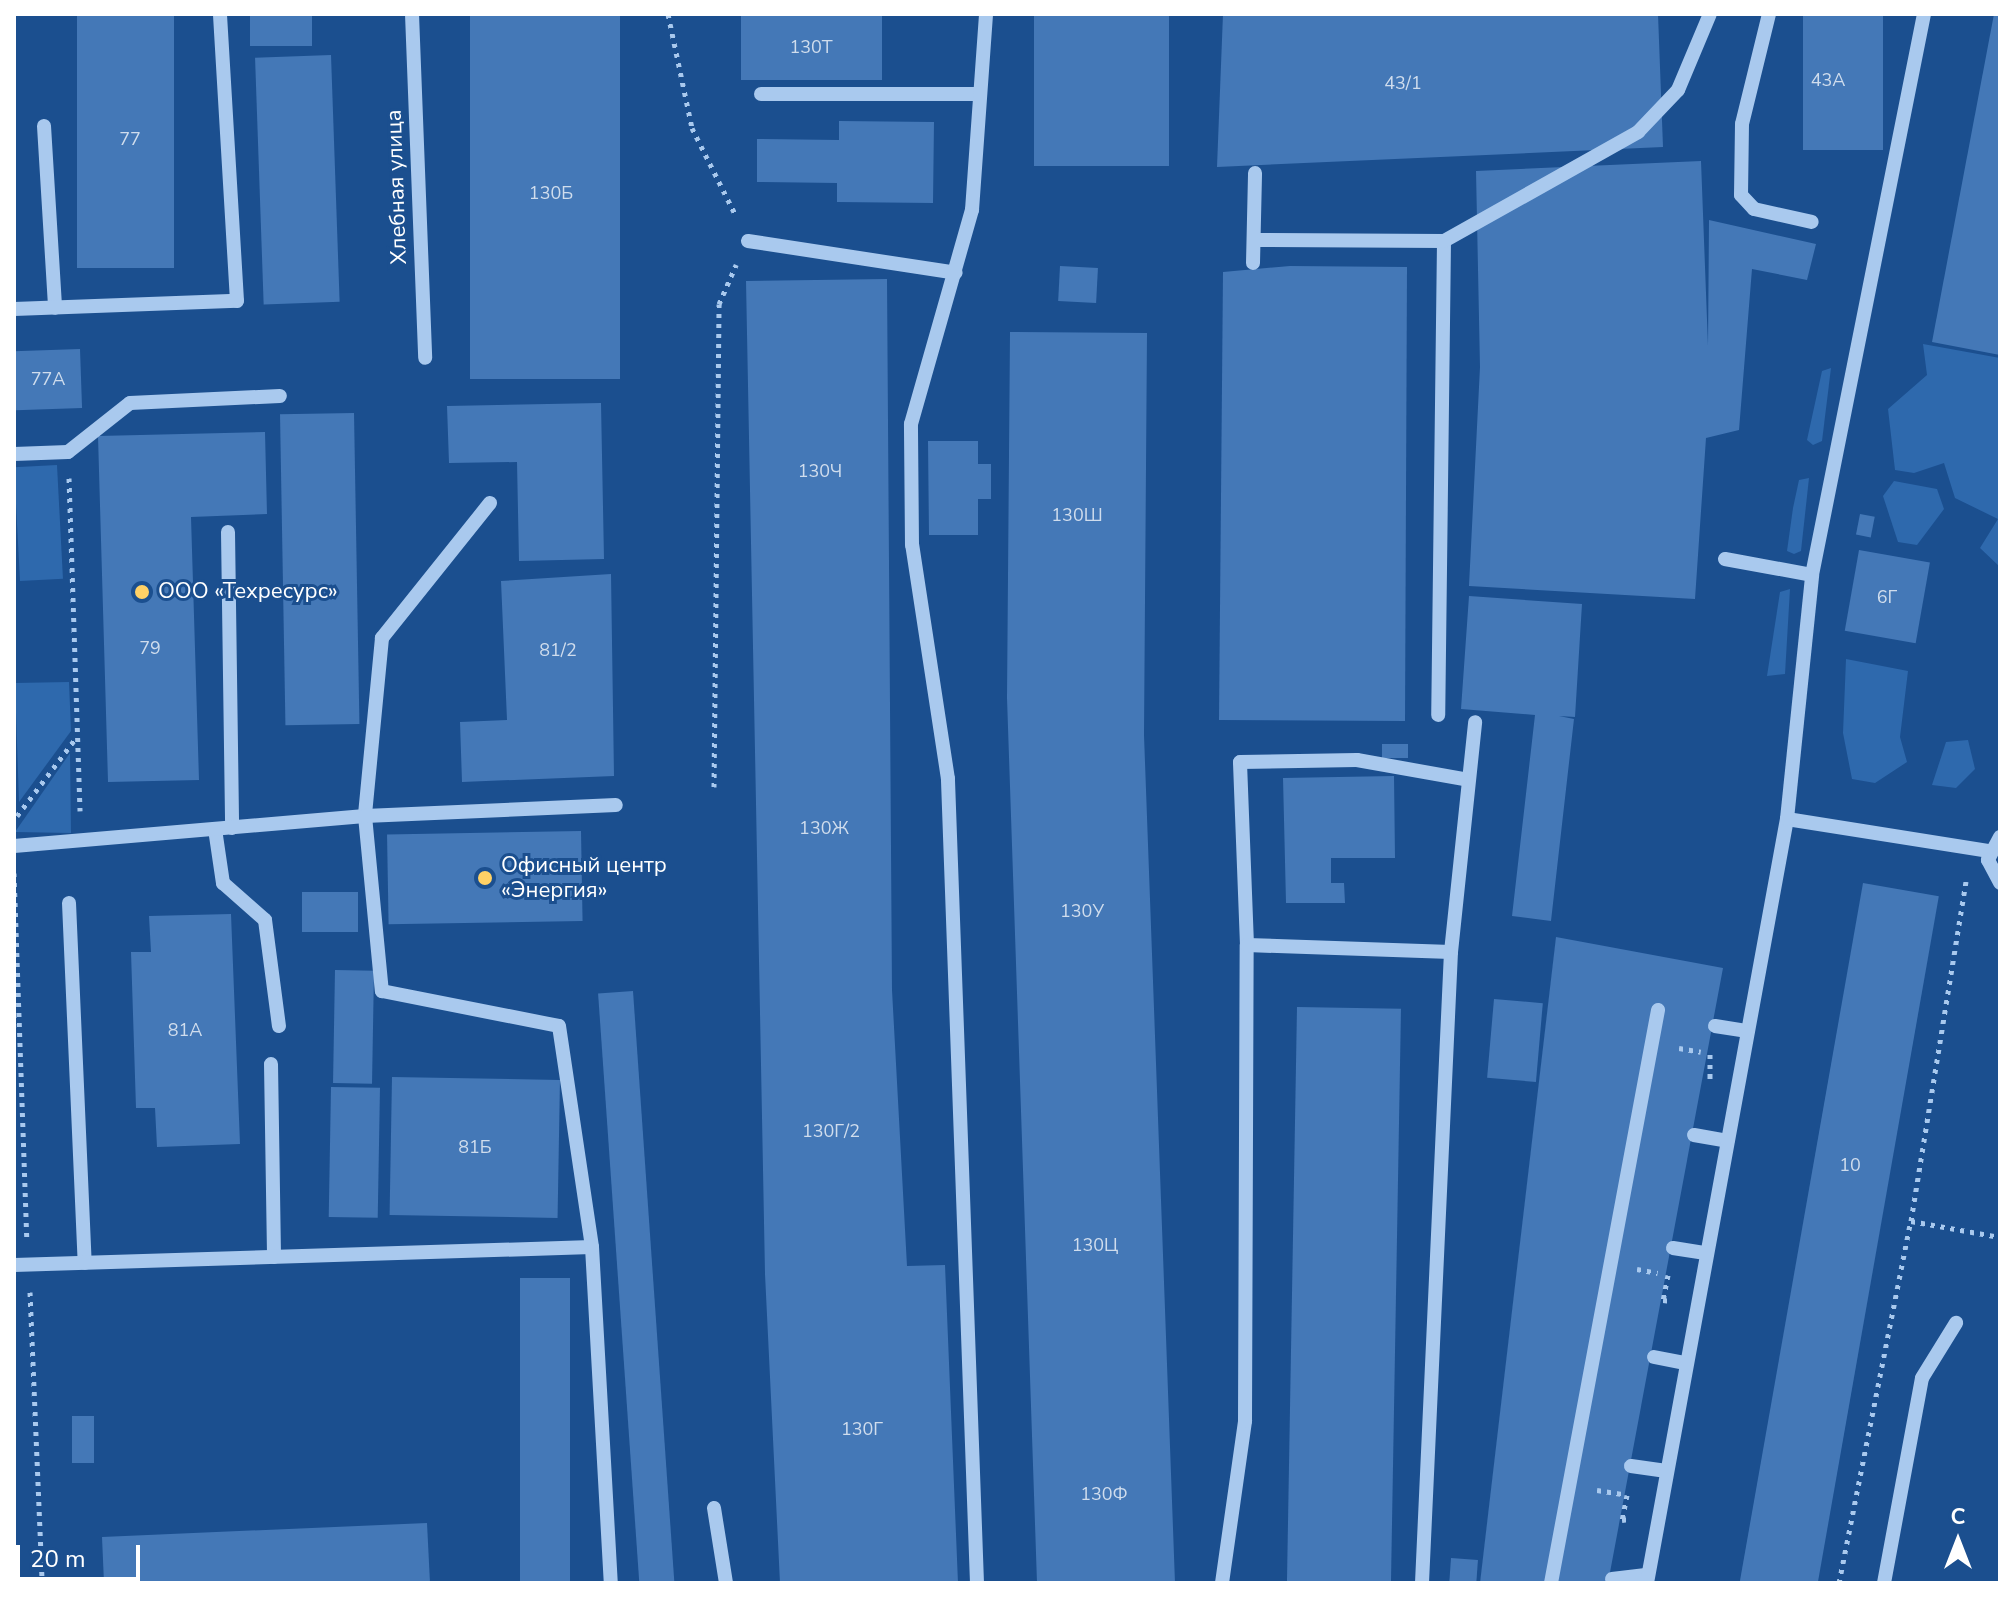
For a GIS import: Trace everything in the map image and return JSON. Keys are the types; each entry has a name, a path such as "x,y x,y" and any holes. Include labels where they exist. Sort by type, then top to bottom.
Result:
{"street":[{"path":"14,309 237,301 220,14"},
{"name":"Хлебная улица","path":"412,14 425,358"},
{"path":"977,1583 948,779 912,545 911,424 972,210 986,14"},
{"path":"1254,240 1444,241 1638,132 1678,90 1710,14"},
{"path":"1769,14 1742,124 1741,195 1754,209 1812,222"},
{"path":"1612,1579 1647,1579 1787,819 1812,575 1924,14"},
{"path":"761,94 980,94"},
{"path":"44,126 55,308"},
{"path":"1253,263 1255,173"},
{"path":"748,241 956,273"},
{"path":"1438,715 1444,241"},
{"path":"14,454 68,452 130,403 280,396"},
{"path":"490,503 382,638 365,816 382,991 559,1026 592,1247 611,1583"},
{"path":"228,532 232,828"},
{"path":"1725,559 1812,575"},
{"path":"1422,1583 1451,952 1464,779 1475,722"},
{"path":"1222,1583 1245,1421 1247,945 1240,762 1357,760 1464,779"},
{"path":"14,846 365,816 616,805"},
{"path":"1787,819 1989,851"},
{"path":"215,829 223,883 265,920 279,1026"},
{"path":"1989,851 2000,837"},
{"path":"1989,851 2000,883"},
{"path":"69,903 85,1263"},
{"path":"1247,945 1451,952"},
{"path":"1551,1583 1658,1010"},
{"path":"1715,1026 1748,1031"},
{"path":"271,1064 274,1257"},
{"path":"1694,1135 1727,1141"},
{"path":"21,1265 592,1247"},
{"path":"1673,1248 1706,1253"},
{"path":"1884,1583 1922,1378 1956,1323"},
{"path":"1654,1357 1685,1363"},
{"path":"1631,1466 1665,1471"},
{"path":"714,1508 726,1583"}],"path":[{"path":"668,14 692,128 748,241 719,304 714,787"},
{"path":"68,452 81,840"},
{"path":"14,820 78,736"},
{"path":"1839,1583 1911,1221 1971,849"},
{"path":"14,873 21,1265 42,1583"},
{"path":"1706,1079 1710,1054"},
{"path":"1911,1221 2000,1237"},
{"path":"1663,1300 1668,1275"},
{"path":"1627,1495 1622,1520 1629,1521"}],"shaded area":[{"path":"1923,344 2000,358 2000,567 1980,548 1998,519 1955,498 1944,463 1914,473 1895,470 1888,409 1927,375"},
{"path":"1831,368 1822,441 1813,445 1807,440 1822,371"},
{"path":"57,465 63,579 20,581 14,467"},
{"path":"1809,478 1801,551 1794,554 1787,551 1793,508 1799,480"},
{"path":"1894,481 1937,489 1944,509 1917,545 1898,542 1883,496"},
{"path":"1790,589 1785,674 1767,676 1780,592"},
{"path":"1846,659 1908,671 1900,737 1907,762 1875,783 1852,779 1843,733"},
{"path":"69,682 71,731 19,802 15,683"},
{"path":"1968,740 1975,769 1956,788 1932,785 1946,742"},
{"path":"70,753 71,833 15,832"}],"building":[{"path":"77,14 174,14 174,268 77,268"},
{"path":"250,14 312,14 312,46 250,46"},
{"path":"470,14 620,14 620,379 470,379"},
{"path":"741,14 882,14 882,80 741,80"},
{"path":"1034,14 1169,14 1169,166 1034,166"},
{"path":"1223,14 1658,14 1663,147 1217,167"},
{"path":"1803,14 1883,14 1883,150 1803,150"},
{"path":"1994,14 2000,14 2000,355 1932,342"},
{"path":"331,55 340,302 264,305 255,58"},
{"path":"839,121 934,122 933,203 837,202 837,183 757,182 757,139 839,140"},
{"path":"1701,161 1708,346 1709,220 1816,244 1807,280 1752,269 1739,430 1706,438 1695,599 1469,586 1480,367 1476,171"},
{"path":"1060,266 1098,268 1096,303 1058,301"},
{"path":"1290,266 1407,267 1405,721 1219,720 1223,272"},
{"path":"887,279 892,990 907,1266 945,1265 958,1583 780,1583 765,1274 746,281"},
{"path":"1010,332 1147,333 1144,735 1175,1583 1037,1583 1007,698"},
{"path":"80,349 82,408 16,410 14,351"},
{"path":"601,403 604,559 519,561 517,462 449,463 447,406"},
{"path":"354,413 359,724 285,725 280,414"},
{"path":"265,432 267,514 191,517 199,780 108,782 98,436"},
{"path":"928,441 978,441 978,464 991,464 991,499 978,499 978,535 929,535"},
{"path":"1860,514 1875,517 1871,537 1856,535"},
{"path":"1859,550 1930,563 1916,643 1845,631"},
{"path":"611,574 614,776 462,782 460,722 507,720 501,581"},
{"path":"1469,596 1582,604 1575,717 1559,716 1574,719 1551,921 1512,916 1535,715 1461,709"},
{"path":"1382,744 1408,744 1408,758 1382,758"},
{"path":"1394,776 1395,858 1331,858 1331,883 1344,883 1345,903 1286,903 1283,778"},
{"name":"Офисный центр «Энергия»","path":"581,831 583,921 389,924 387,834"},
{"path":"1863,883 1939,896 1818,1583 1740,1583"},
{"path":"302,892 358,892 358,932 302,932"},
{"path":"231,914 240,1144 157,1147 155,1108 136,1108 131,952 151,952 149,916"},
{"path":"1556,937 1723,968 1608,1583 1480,1583"},
{"path":"335,970 374,971 372,1084 333,1083"},
{"path":"633,991 674,1583 639,1583 598,993"},
{"path":"1494,999 1543,1003 1536,1082 1487,1078"},
{"path":"1297,1007 1401,1009 1391,1583 1287,1583"},
{"path":"392,1077 560,1080 558,1218 390,1215"},
{"path":"331,1087 380,1088 378,1218 329,1217"},
{"path":"520,1278 570,1278 570,1583 520,1583"},
{"path":"72,1416 94,1416 94,1463 72,1463"},
{"path":"427,1523 430,1583 104,1583 102,1537"},
{"path":"1451,1558 1478,1560 1476,1583 1449,1583"}],"place":[{"name":"ООО «Техресурс»","path":"142,592"},
{"name":"Офисный центр «Энергия»","path":"485,878"}]}
